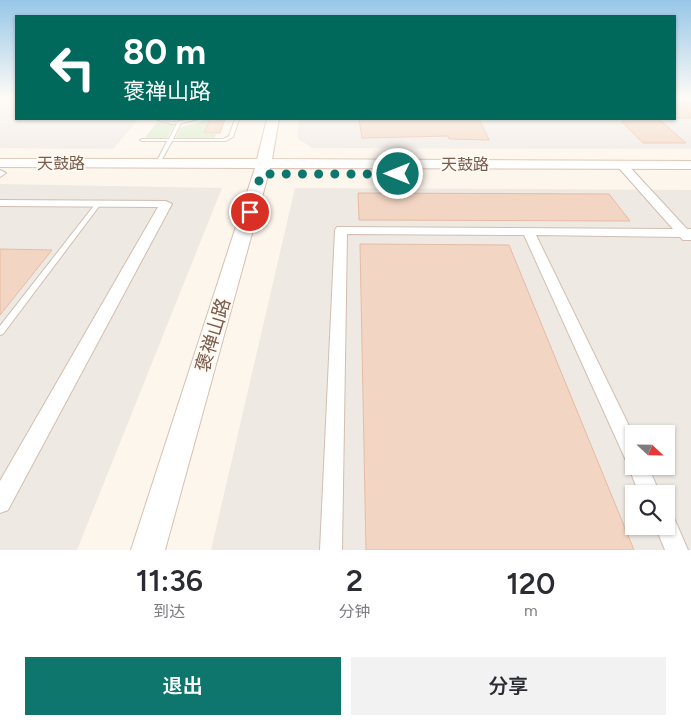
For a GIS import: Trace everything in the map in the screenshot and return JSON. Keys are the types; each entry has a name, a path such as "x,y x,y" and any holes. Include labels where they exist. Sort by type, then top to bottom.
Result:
{"main road":[{"name":"褒禅山路","path":"148,550 263,169 272,124"},
{"name":"天鼓路","path":"0,171 158,163 263,169"},
{"name":"天鼓路","path":"627,170 691,165"},
{"name":"天鼓路","path":"0,171 263,169 627,170 691,175"}],"street":[{"path":"627,170 688,235"},
{"path":"0,203 166,204 0,502"},
{"path":"332,550 340,230 528,231 688,235"},
{"path":"528,231 625,439"},
{"path":"670,535 677,550"}],"lane":[{"path":"158,163 179,124"},
{"path":"142,140 224,140 230,137 235,124"},
{"path":"0,332 98,204"}],"shaded area":[{"path":"0,124 135,124 113,149 0,148"},
{"path":"299,124 691,124 691,149 312,148 297,138"},
{"path":"0,184 222,188 77,550 0,550"},
{"path":"295,188 691,190 691,550 211,550"}],"green space":[{"path":"156,124 174,125 167,138 144,139"},
{"path":"207,124 203,134 216,134 214,139 175,139 181,127"}],"building":[{"path":"208,124 223,124 220,133 204,133"},
{"path":"360,124 481,124 489,140 449,139 448,136 362,138"},
{"path":"624,124 664,124 686,143 643,143"},
{"path":"358,193 609,194 630,221 359,220"},
{"path":"360,244 509,245 625,528 625,535 628,535 634,550 366,550"},
{"path":"0,249 52,250 0,315"}],"route":[{"path":"250,212 261,174 398,174"}]}
